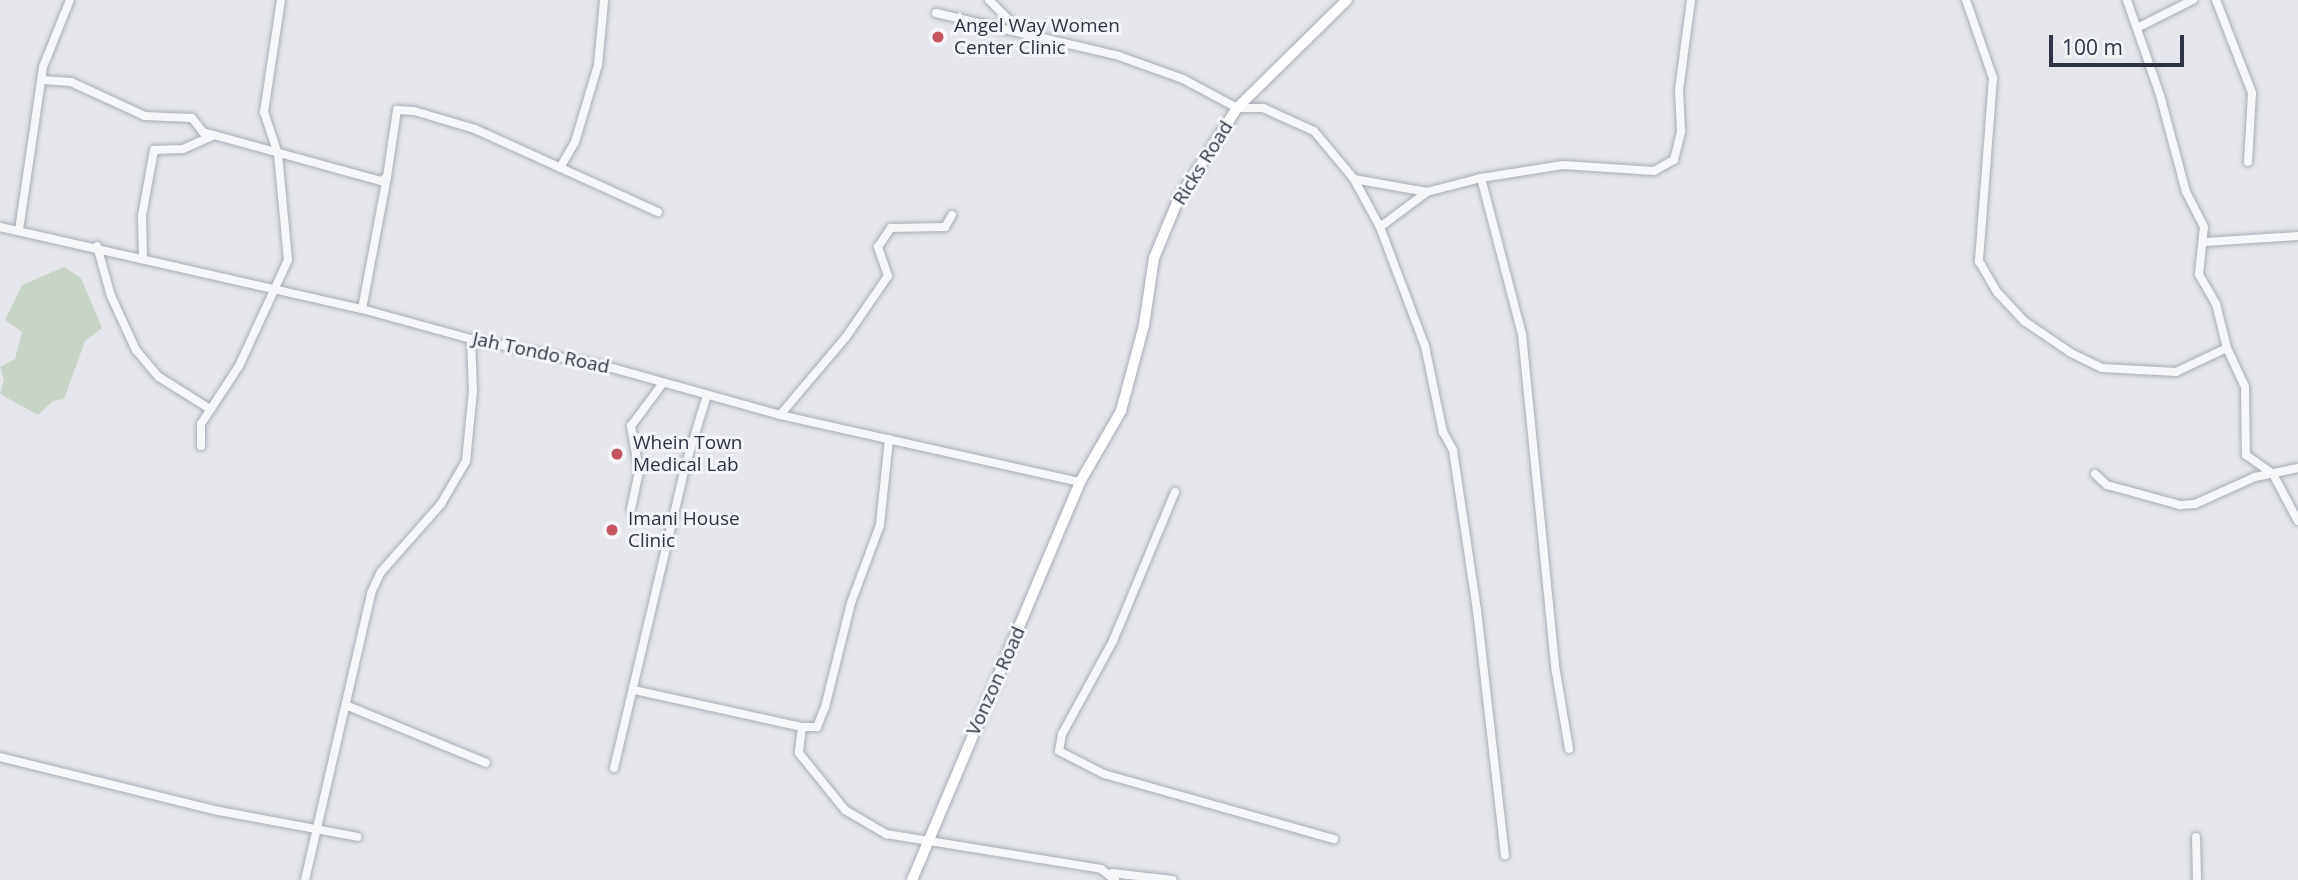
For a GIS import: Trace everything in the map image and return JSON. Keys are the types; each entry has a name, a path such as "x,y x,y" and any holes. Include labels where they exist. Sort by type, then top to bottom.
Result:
{"street":[{"path":"19,230 41,80 70,0"},
{"path":"201,446 201,424 239,366 278,289 288,260 278,154 264,112 281,0"},
{"path":"989,0 1018,29"},
{"name":"Ricks Road","path":"1080,482 1121,411 1144,325 1154,258 1178,200 1237,108 1347,0"},
{"path":"1380,227 1427,192 1480,178 1563,165 1654,171 1674,160 1681,131 1679,90 1691,0"},
{"path":"1966,0 1993,78 1979,261 1997,292 2024,321 2071,353 2102,368 2176,372 2227,348"},
{"path":"2127,0 2205,242 2199,274 2216,304 2227,348 2245,387 2246,455 2273,474 2298,522"},
{"path":"2137,28 2193,0"},
{"path":"2216,0 2252,93 2248,162"},
{"path":"560,168 575,142 598,65 604,1"},
{"path":"936,13 1018,29 1170,74 1204,88 1237,108 1263,108 1314,131 1354,179 1380,227 1425,346 1461,488 1504,855"},
{"path":"41,80 71,82 145,116 192,118 203,132 278,154 380,181 387,177"},
{"path":"362,309 397,110 475,129 658,212"},
{"path":"143,257 142,216 154,150 183,149 214,135"},
{"path":"1480,178 1522,334 1556,672 1569,749"},
{"path":"1354,179 1427,192"},
{"path":"780,415 846,337 888,276 878,247 891,228 945,228 952,215"},
{"name":"Jah Tondo Road","path":"0,227 97,246 362,309 471,339 612,368 780,415 1080,482"},
{"path":"2205,242 2298,236"},
{"path":"97,246 111,296 136,350 159,377 211,409"},
{"path":"305,880 348,706 372,593 381,572 441,504 466,461 473,391 471,339"},
{"path":"631,509 639,471 631,426 663,383"},
{"path":"614,768 685,467 707,395"},
{"path":"634,690 802,727 817,726 825,707 851,603 880,525 889,439"},
{"path":"2095,474 2107,485 2180,505 2298,468"},
{"name":"Vonzon Road","path":"912,880 1080,482"},
{"path":"1175,492 1113,641 1062,734 1059,751 1104,774 1334,839"},
{"path":"348,706 486,763"},
{"path":"802,727 800,753 845,810 886,834 1113,877 1174,880"},
{"path":"0,757 219,811 358,837"},
{"path":"2196,837 2197,880"}],"green space":[{"path":"64,267 81,278 102,328 85,341 64,399 53,401 38,415 0,394 4,380 0,367 15,359 22,332 5,320 22,285"}],"place":[{"name":"Angel Way Women Center Clinic","path":"938,37"},
{"name":"Whein Town Medical Lab","path":"617,454"},
{"name":"Imani House Clinic","path":"612,530"}]}
